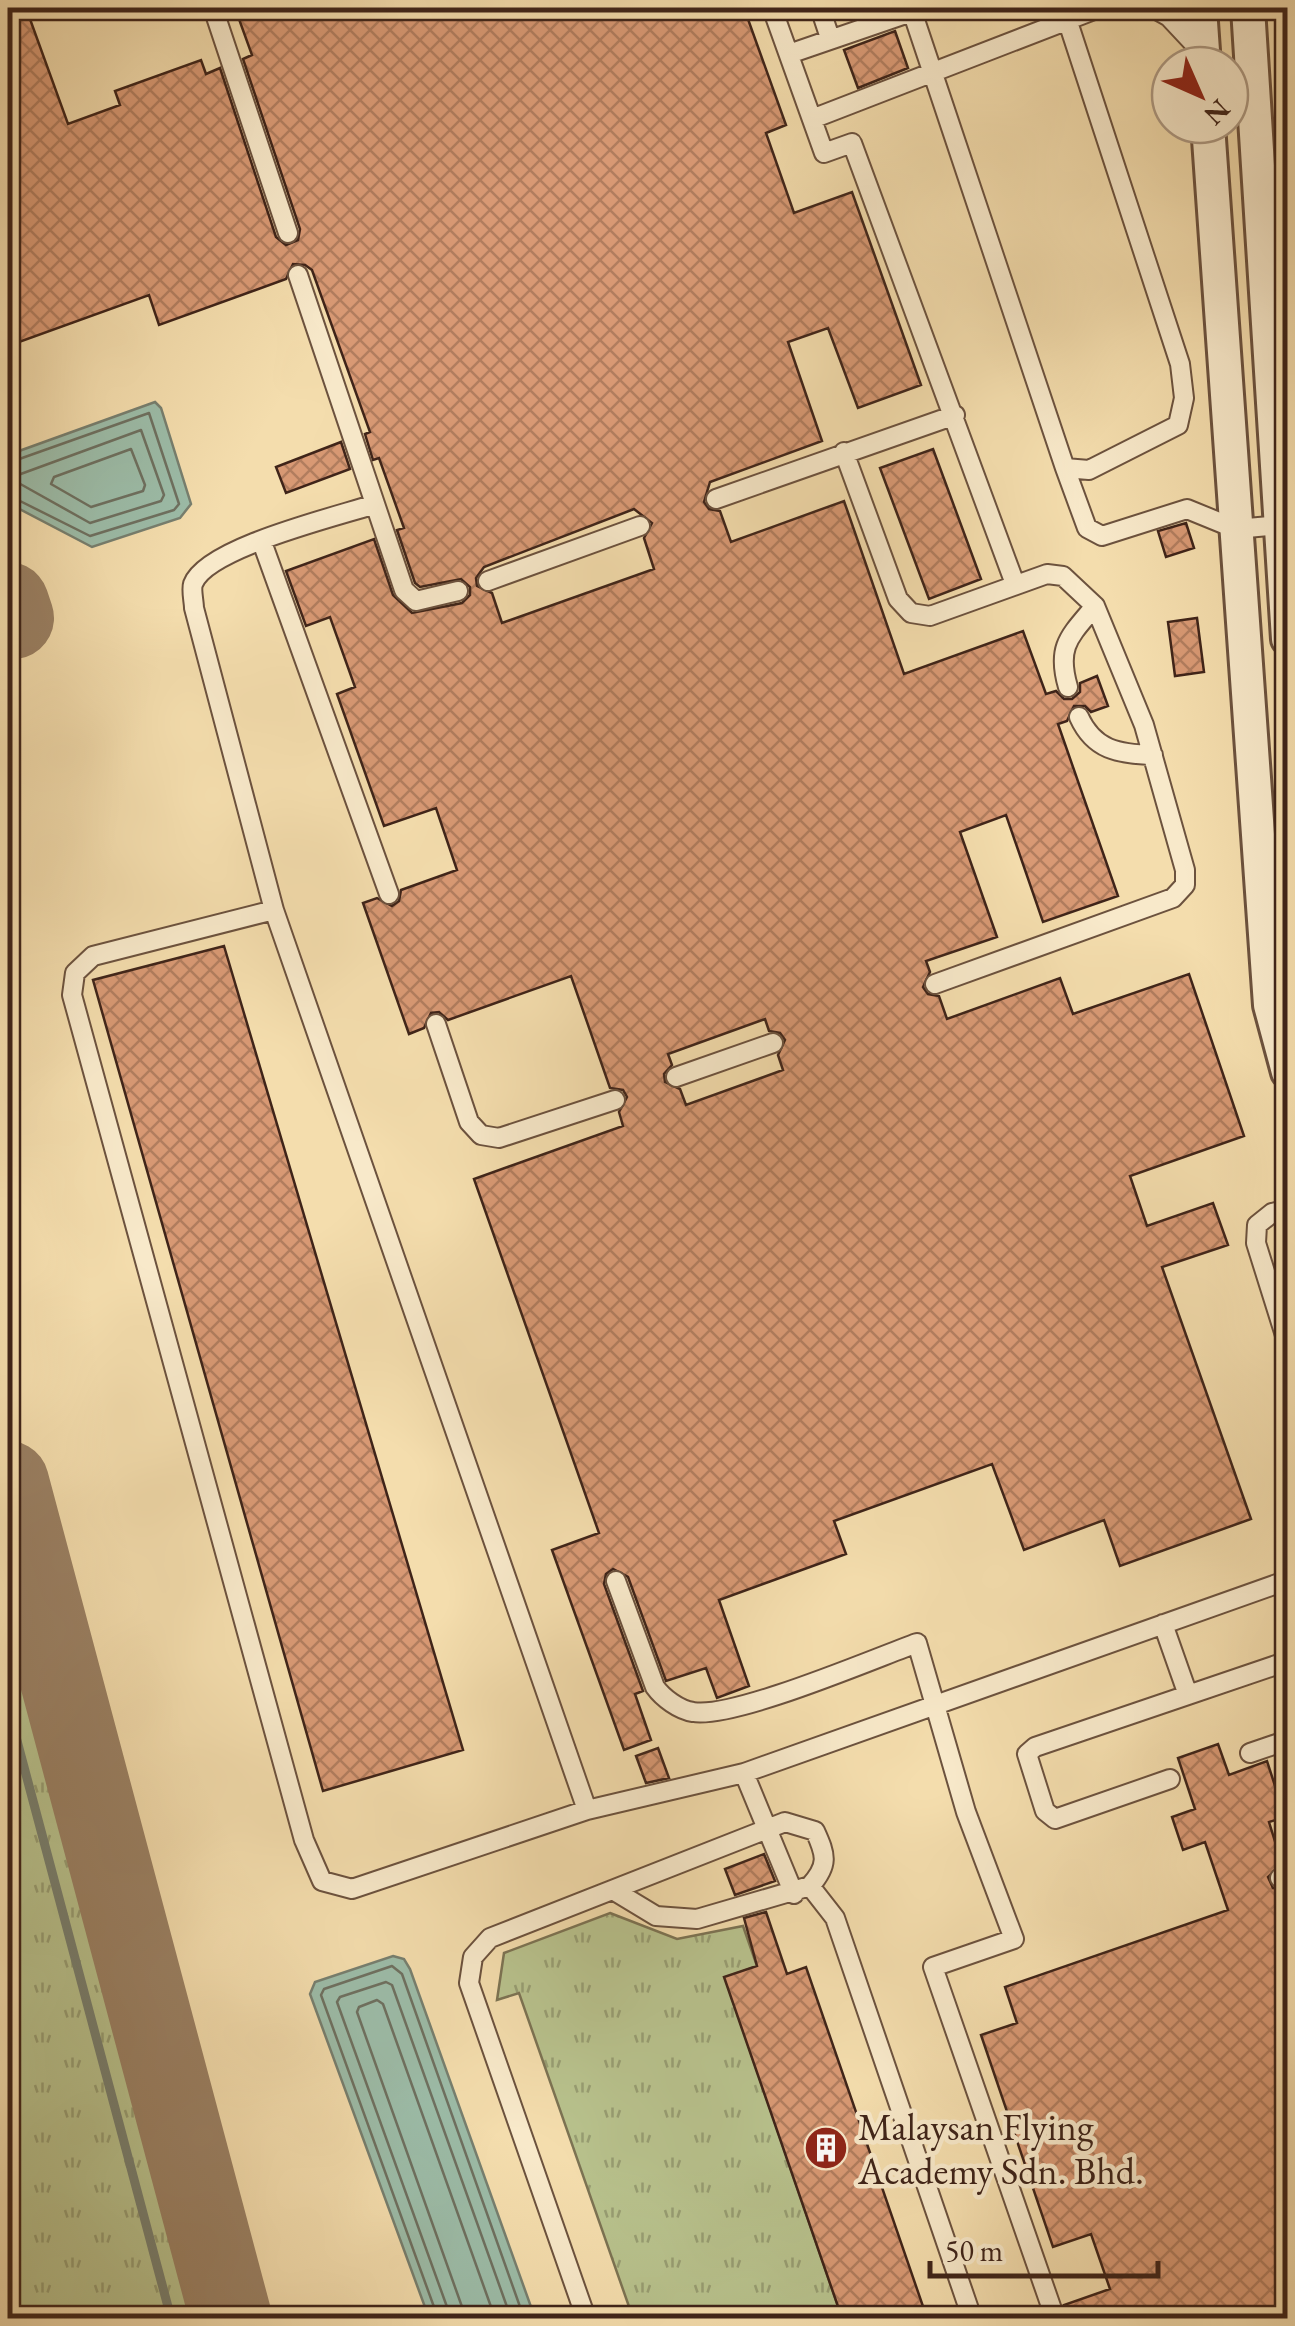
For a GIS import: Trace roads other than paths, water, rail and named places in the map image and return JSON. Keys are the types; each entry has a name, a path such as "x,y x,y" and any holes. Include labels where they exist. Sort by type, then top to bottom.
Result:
{"street":[{"path":"1200,8 1203,45"},
{"path":"1248,8 1288,639"},
{"path":"1209,145 1270,1006 1288,1072"}],"lane":[{"path":"213,8 288,233"},
{"path":"772,8 824,153 852,143 1016,584"},
{"path":"820,8 830,38"},
{"path":"812,119 1099,8"},
{"path":"1153,8 1170,17 1193,45"},
{"path":"788,54 915,9 931,72 1087,528 1102,536 1187,509 1236,529 1280,525"},
{"path":"1064,468 1089,470 1178,426 1184,398 1180,364 1067,18"},
{"path":"298,275 372,505 404,590 416,601 458,591"},
{"path":"716,499 955,414"},
{"path":"844,452 898,599 911,613 930,616 1047,574 1063,576 1095,606 1152,755 1186,870 1185,885 1172,898 934,984"},
{"path":"372,505 262,542 208,566 193,584 194,608 274,910 587,1810"},
{"path":"488,580 640,526"},
{"path":"262,542 389,894"},
{"path":"1068,687 1061,664 1068,638 1095,606"},
{"path":"1079,716 1096,744 1124,754 1152,755"},
{"path":"274,910 93,956 75,972 72,995 304,1840 322,1882 352,1889 587,1810 744,1773 1288,1580"},
{"path":"436,1024 469,1122 480,1136 499,1138 614,1100"},
{"path":"676,1078 774,1042"},
{"path":"1288,1209 1272,1213 1257,1225 1256,1243 1288,1345"},
{"path":"616,1581 655,1687 664,1698 694,1713 760,1701 916,1643 929,1678 932,1707 1014,1939 933,1968 1056,2318"},
{"path":"1163,1624 1188,1696"},
{"path":"1170,1780 1055,1819 1044,1811 1027,1754 1035,1747 1288,1660"},
{"path":"1250,1754 1288,1740"},
{"path":"744,1773 767,1830 802,1890 835,1918 972,2318"},
{"path":"586,2318 469,1983 474,1958 490,1938 785,1822 815,1831 826,1855 823,1872 802,1890 697,1919 656,1916 613,1890"}],"water":[{"path":"155,402 161,408 191,504 180,518 92,547 8,503 8,455"},
{"path":"393,1956 404,1959 410,1969 535,2318 429,2318 310,1994 315,1982"}],"waterway":[{"path":"8,1707 171,2318"}],"place":[{"name":"Malaysan Flying Academy Sdn. Bhd.","path":"826,2148"}]}
